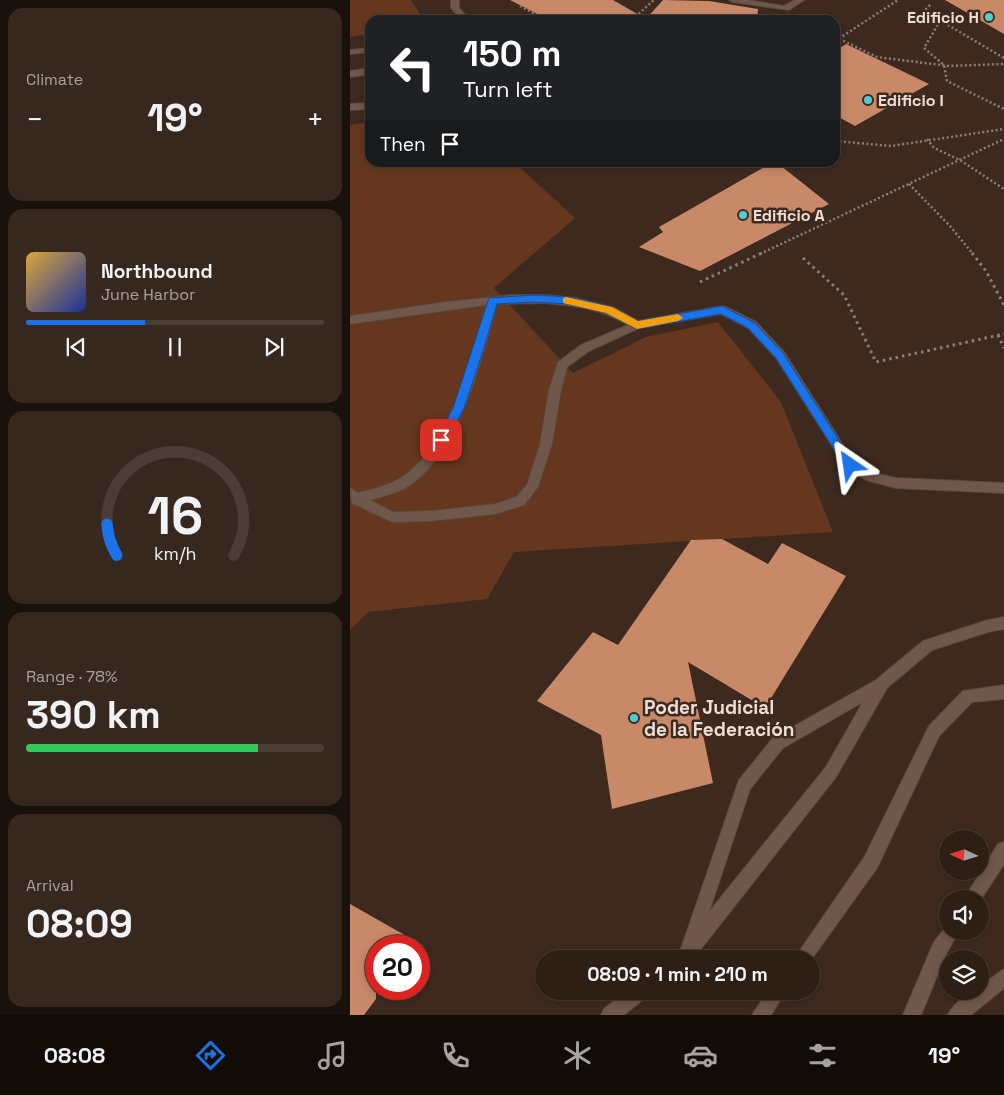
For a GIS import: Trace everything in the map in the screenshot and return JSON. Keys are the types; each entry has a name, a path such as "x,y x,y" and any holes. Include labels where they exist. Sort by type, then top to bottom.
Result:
{"street":[{"path":"455,0 455,8 461,15"},
{"path":"733,0 784,8 789,8 800,0"},
{"path":"350,52 365,50"},
{"path":"350,74 365,72"},
{"path":"350,107 365,106"},
{"path":"350,320 493,300 535,298 568,300 609,310 637,325"},
{"path":"353,496 386,492 411,478 432,456 458,408 493,300"},
{"path":"353,496 392,517 431,516 495,509 520,501 532,488 546,444 555,390 562,365 584,348 637,325 722,310 752,325 780,355 850,465 870,477 896,483 1004,488"},
{"path":"686,950 744,785 778,743 882,683 928,645 988,626 1004,623"},
{"path":"690,950 830,772 882,683"},
{"path":"808,950 871,862 934,731 968,696 1004,692"},
{"path":"978,890 1004,850"},
{"path":"912,1015 945,940"},
{"path":"957,1015 1004,977"},
{"path":"610,1015 629,1000"},
{"path":"761,1015 772,1000"}],"path":[{"path":"638,15 654,0"},
{"path":"840,37 898,0"},
{"path":"930,5 924,12 1004,58"},
{"path":"520,6 537,15"},
{"path":"940,21 924,48 944,66 947,81 988,99 1004,109"},
{"path":"840,38 877,57 944,66 1004,64"},
{"path":"840,141 891,146 927,139 1004,129"},
{"path":"927,139 934,148 960,160 1004,190"},
{"path":"700,282 1004,139"},
{"path":"909,184 970,248 1000,294 1004,305"},
{"path":"803,258 844,295 876,362 1004,334"},
{"path":"998,335 1004,348"}],"shaded area":[{"path":"350,0 411,0 421,15 365,15 365,35 350,37"},
{"path":"365,123 365,167 519,167 575,218 494,288 573,373 646,337 718,322 781,402 833,532 514,552 487,599 368,612 350,630 350,125"}],"building":[{"path":"510,0 613,0 639,15 539,15"},
{"path":"663,0 709,1 758,9 757,15 650,15"},
{"name":"Edificio H","path":"945,0 1004,0 1004,34"},
{"name":"Edificio I","path":"846,44 929,84 855,126 840,118 840,48"},
{"name":"Edificio A","path":"764,167 782,167 829,204 700,271 639,247 663,232 659,227"},
{"path":"722,539 768,564 782,543 846,576 765,708 688,662 713,783 612,809 601,735 537,701 593,632 618,645 691,540"},
{"path":"350,904 405,935 365,935 365,1000 375,1000 364,1015 350,1015"}],"slow traffic":[{"path":"566,300 609,310 637,325 678,318"}],"place":[{"name":"Edificio H","path":"989,17"},
{"name":"Edificio I","path":"868,100"},
{"name":"Edificio A","path":"743,215"},
{"name":"Poder Judicial de la Federación","path":"634,718"}],"route":[{"path":"441,440 458,408 493,300 535,298 568,300 609,310 637,325 722,310 752,325 780,355 850,465"}]}
